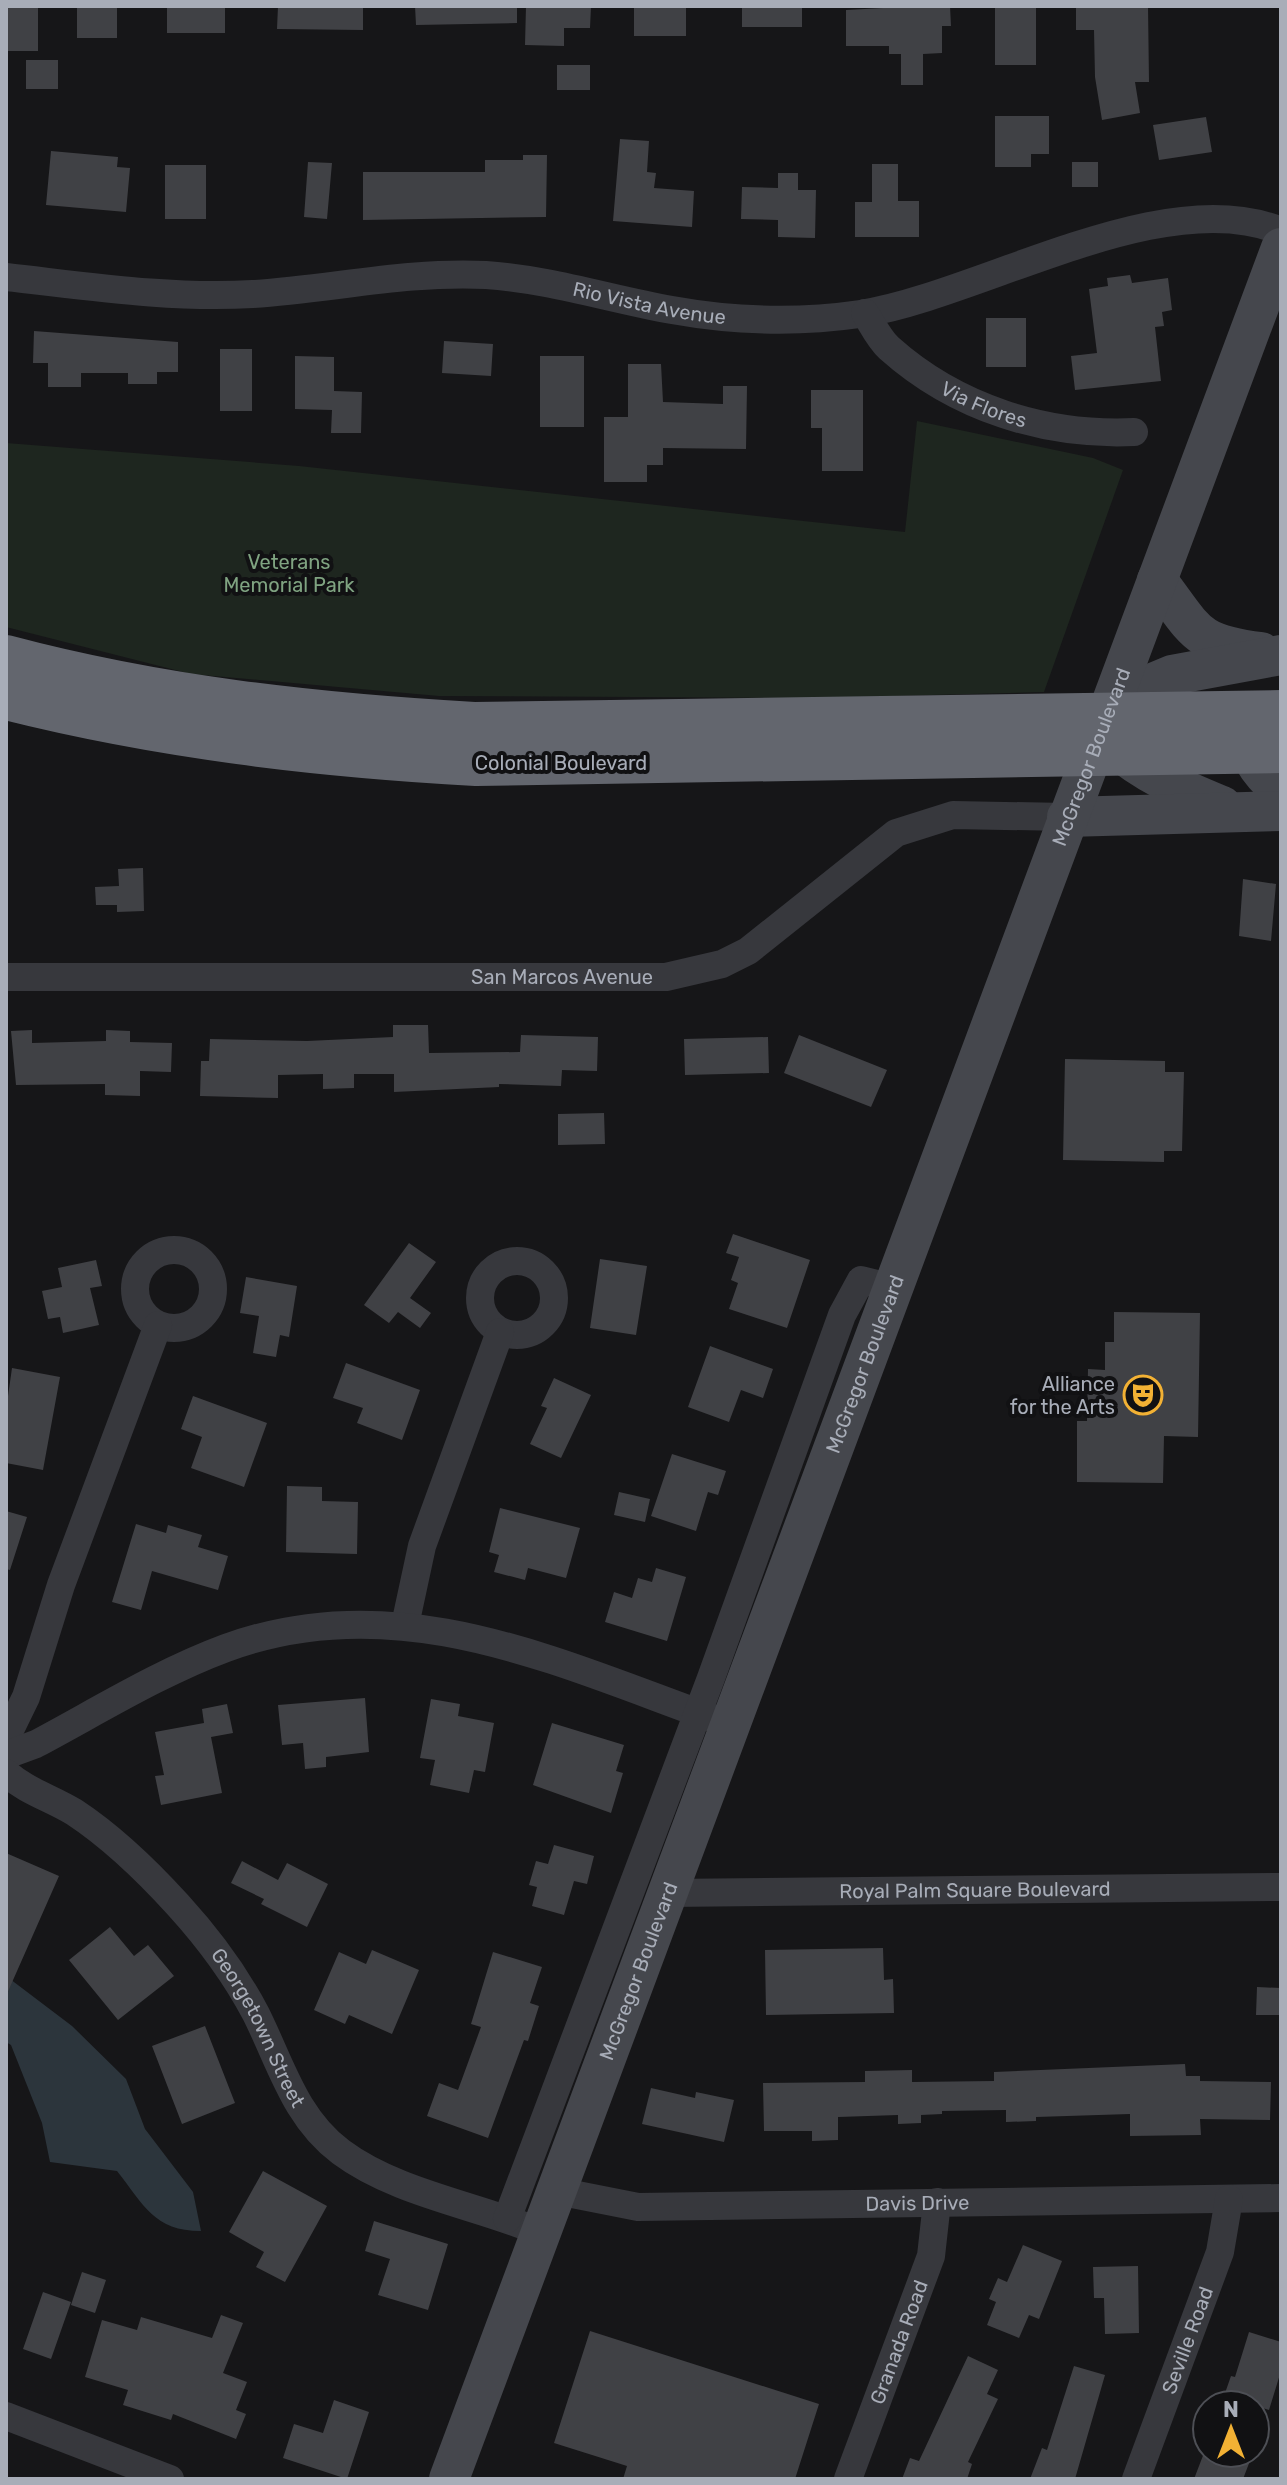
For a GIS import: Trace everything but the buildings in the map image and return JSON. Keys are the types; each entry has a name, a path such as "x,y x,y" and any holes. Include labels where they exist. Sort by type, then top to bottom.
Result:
{"highway":[{"name":"Colonial Boulevard","path":"6,657 136,687 353,717 1281,751"},
{"name":"Colonial Boulevard","path":"6,698 156,731 352,757 569,764 884,738 1281,712"}],"main road":[{"name":"McGregor Boulevard","path":"449,2479 524,2226 557,2191 667,1893 714,1719 893,1288 1281,248"},
{"path":"1157,580 1199,637 1227,648 1281,655"},
{"path":"1237,812 1168,784 1130,762 1099,733 1148,685 1172,675 1281,655"},
{"path":"1281,655 1253,686 1243,708 1249,754 1263,776 1281,791"},
{"path":"1067,817 1281,811"}],"street":[{"name":"Rio Vista Avenue","path":"6,277 212,295 423,275 485,275 730,318 787,319 865,313 897,306 1060,251 1148,227 1236,218 1281,231"},
{"name":"Via Flores","path":"865,313 887,346 931,379 981,406 1057,429 1134,432"},
{"name":"San Marcos Avenue","path":"6,977 666,977 722,964 748,951 896,833 953,815 1067,817"},
{"path":"6,1738 26,1697 61,1585 158,1325"},
{"path":"405,1625 422,1546 500,1332"},
{"path":"6,1755 36,1744 228,1647 317,1629 405,1625 518,1648 714,1719 524,2226"},
{"name":"Georgetown Street","path":"6,1773 20,1785 49,1798 101,1832 201,1931 241,1988 283,2078 318,2132 342,2153 371,2169 524,2226"},
{"name":"Royal Palm Square Boulevard","path":"667,1893 1281,1887"},
{"name":"Davis Drive","path":"557,2191 638,2207 1281,2198"},
{"name":"Seville Road","path":"1136,2479 1220,2252 1229,2199"},
{"name":"Granada Road","path":"848,2479 931,2256 937,2202"},
{"path":"6,2416 170,2479"}],"green space":[{"name":"Veterans Memorial Park","path":"917,421 1093,458 1123,470 1044,692 818,698 439,696 191,674 6,627 6,443 299,466 905,532"}],"shaded area":[{"path":"6,1976 72,2026 126,2079 145,2129 193,2192 201,2231 185,2230 161,2221 143,2205 117,2171 50,2162 42,2123 11,2045 6,2042"}],"place":[{"name":"Alliance for the Arts","path":"1143,1395"}]}
